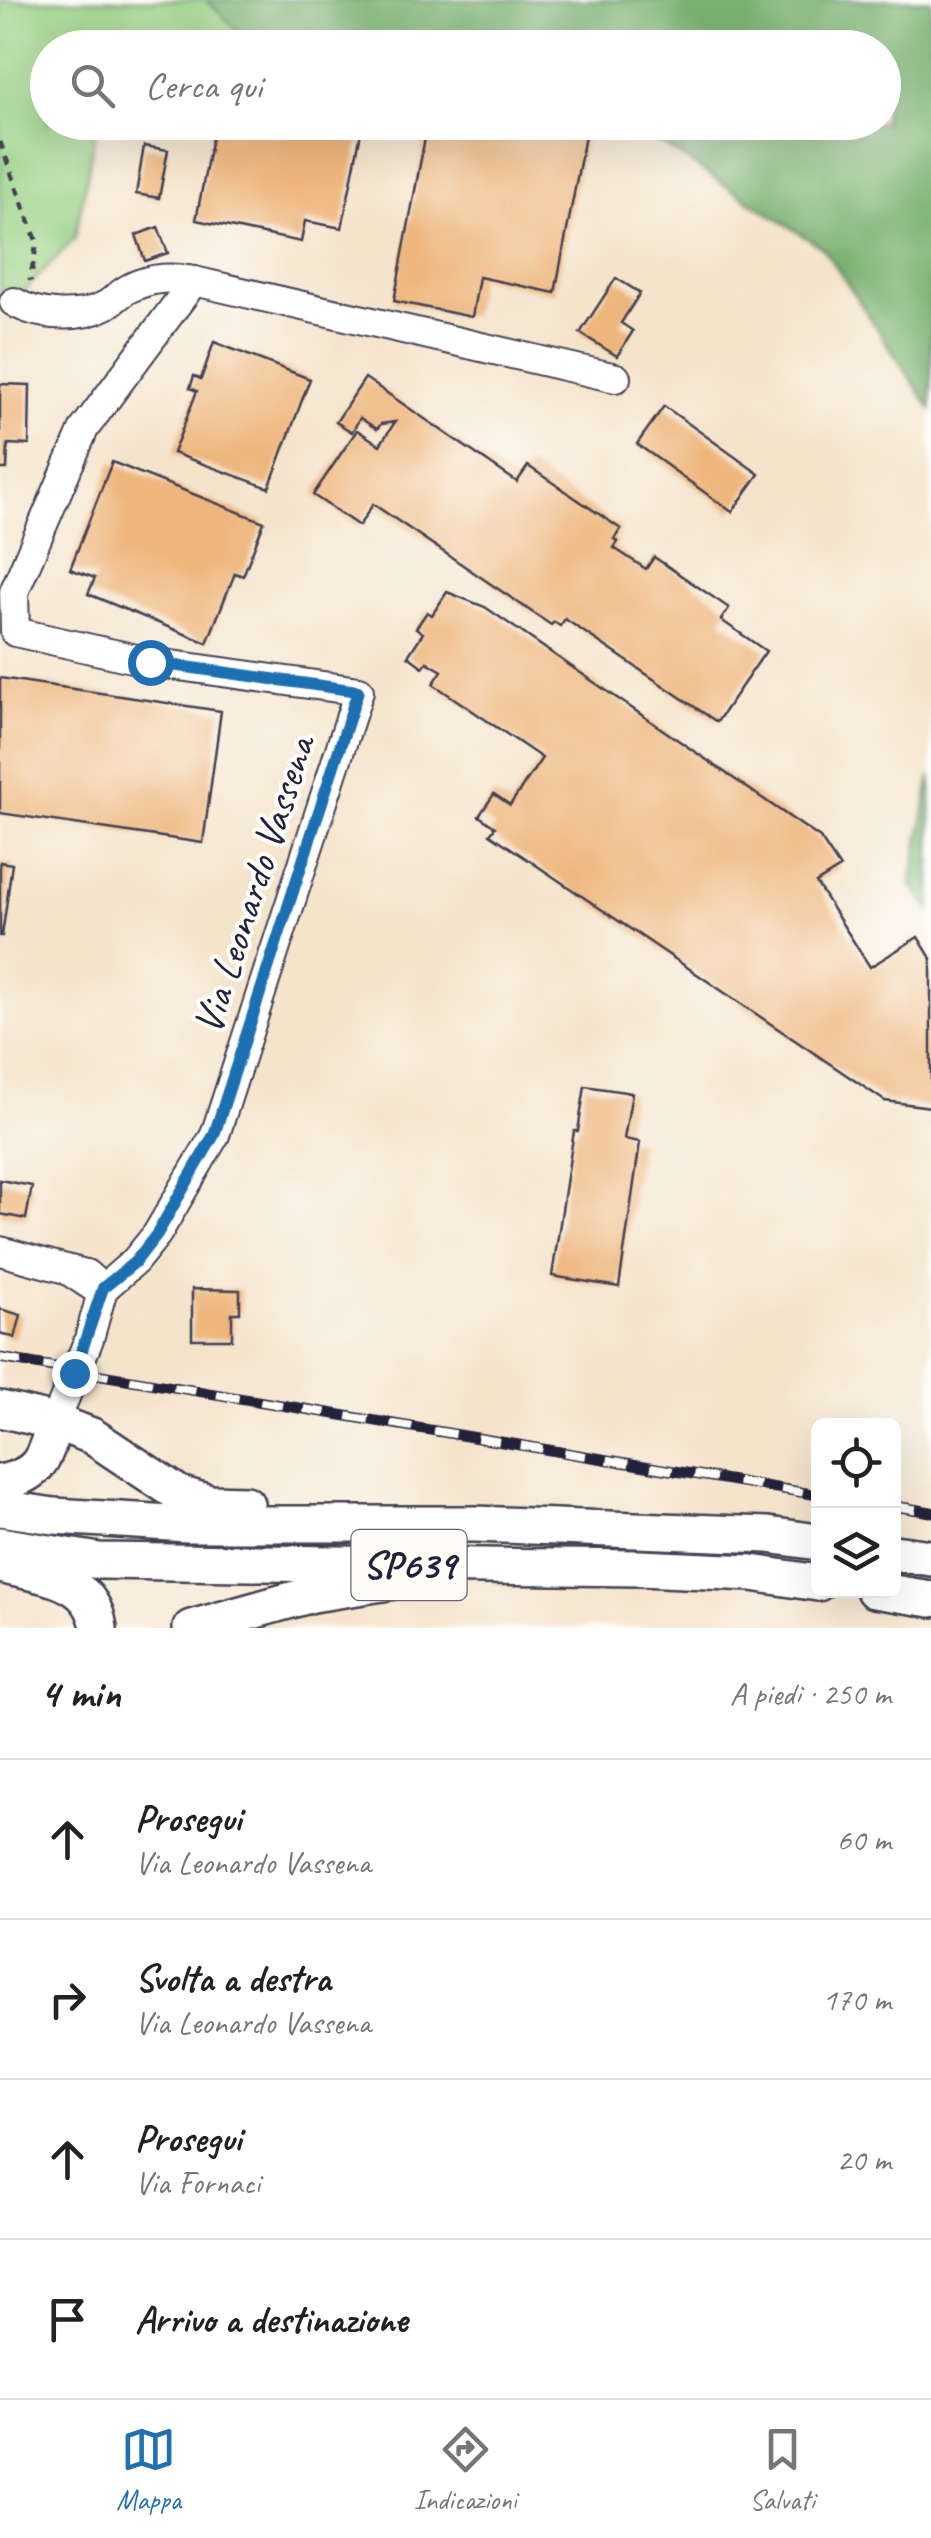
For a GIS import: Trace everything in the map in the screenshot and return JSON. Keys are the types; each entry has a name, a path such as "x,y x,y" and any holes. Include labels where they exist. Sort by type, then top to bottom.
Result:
{"main road":[{"path":"0,1409 55,1422 92,1436 178,1494 210,1503 328,1504 475,1524"},
{"path":"0,1482 20,1479 42,1462 55,1422"},
{"name":"SP639","path":"0,1508 54,1516 187,1524 475,1524 768,1535 811,1541"},
{"name":"SP639","path":"0,1545 99,1561 640,1568 752,1573 811,1582"},
{"path":"901,1554 931,1558"},
{"path":"0,1565 64,1582 86,1593 96,1609 99,1628"},
{"path":"191,1628 313,1594 468,1566"},
{"path":"901,1594 931,1598"}],"street":[{"path":"19,306 68,315 104,306 130,287 166,277 194,280 616,378"},
{"name":"Via Leonardo Vassena","path":"103,1288 135,1262 157,1234 214,1135 358,691 150,662 7,631 14,592 84,429 194,280"},
{"path":"0,1252 86,1274 103,1288 88,1339 55,1422"}],"path":[{"path":"0,142 37,242 19,306"}],"green space":[{"path":"0,0 931,0 931,409 824,249 653,140 901,140 901,30 30,30 30,140 94,140 75,238 14,302 0,307"},
{"path":"206,0 931,0 931,409 824,249 653,140 901,140 901,30 237,30"},
{"path":"931,775 931,911 911,885"}],"building":[{"path":"212,140 359,140 342,228 305,221 301,242 196,220"},
{"path":"425,140 584,140 555,293 479,277 472,317 394,301"},
{"path":"144,146 168,150 159,198 136,194"},
{"path":"158,227 168,253 145,261 136,235"},
{"path":"616,278 640,293 621,323 633,331 617,356 580,333"},
{"path":"214,342 310,379 269,488 173,453 197,391 190,388 194,376 201,379"},
{"path":"365,378 517,482 528,466 621,529 614,539 618,542 614,548 646,569 654,557 729,608 721,620 766,651 717,722 565,619 560,626 554,622 551,625 373,504 359,526 313,495 357,430 380,445 395,422 381,424 377,429 360,418 352,432 336,422"},
{"path":"0,384 30,385 29,445 8,444 7,469 0,469"},
{"path":"664,406 759,474 732,512 637,444"},
{"path":"112,462 264,522 243,576 235,573 207,643 88,594 95,578 70,569"},
{"path":"447,592 485,607 820,838 840,868 816,883 870,967 918,937 931,958 931,1107 885,1101 490,834 495,827 479,816 494,794 510,805 542,758 433,684 442,671 427,662 423,667 408,656 423,633 416,628 427,612 432,615"},
{"path":"0,678 221,711 203,843 0,813"},
{"path":"0,862 12,864 2,936 0,936"},
{"path":"585,1086 632,1093 624,1139 640,1142 619,1287 552,1276 574,1131 578,1131"},
{"path":"0,1180 32,1186 26,1219 0,1214"},
{"path":"192,1289 240,1290 240,1313 232,1313 232,1339 192,1339"},
{"path":"0,1309 21,1315 15,1338 0,1333"}],"railway":[{"path":"0,1358 811,1494"},
{"path":"901,1507 931,1512"}],"route":[{"path":"74,1373 103,1288 135,1262 157,1234 214,1135 358,691 150,662"}]}
